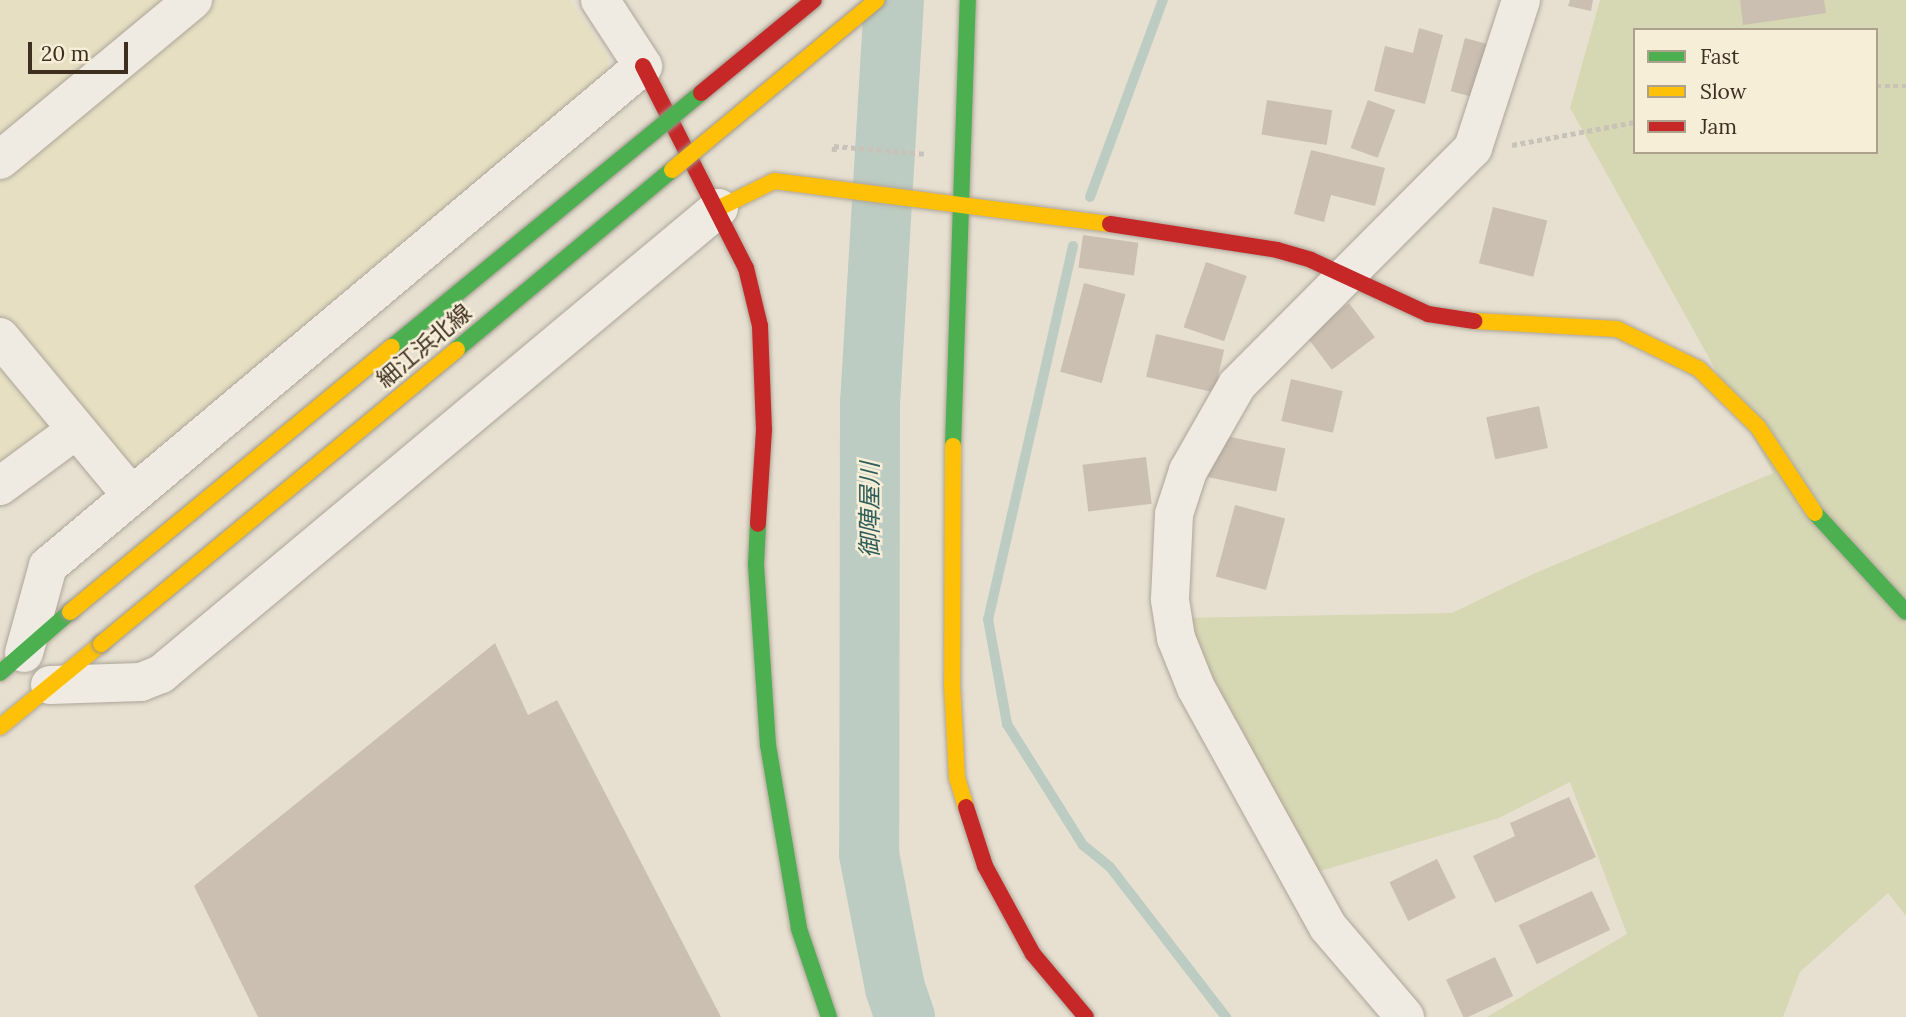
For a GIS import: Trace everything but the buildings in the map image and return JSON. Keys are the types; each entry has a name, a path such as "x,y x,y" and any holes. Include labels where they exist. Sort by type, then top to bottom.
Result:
{"street":[{"path":"0,160 193,0"},
{"path":"600,0 643,66 719,208 746,268 760,326 764,430 756,565 768,746 799,929 829,1017"},
{"name":"細江浜北線","path":"12,663 814,0"},
{"name":"細江浜北線","path":"0,727 877,0"},
{"path":"968,0 964,206 953,458 952,683 957,778 985,866 1033,954 1086,1017"},
{"path":"1405,1017 1328,927 1304,888 1196,688 1176,638 1170,599 1174,513 1188,471 1211,424 1258,358 1347,277 1473,148 1521,0"},
{"path":"12,663 48,566 643,66"},
{"path":"50,685 141,682 161,674 719,208 774,181 964,206 1006,207 1277,250 1347,277 1428,314 1513,326 1617,329 1699,369 1758,427 1812,509 1906,612"},
{"path":"0,337 131,495"},
{"path":"0,486 76,430"}],"path":[{"path":"1878,86 1906,86"},
{"path":"1473,148 1520,145 1633,122"},
{"path":"846,147 914,150"}],"shaded area":[{"path":"0,0 570,0 608,57 607,77 130,475 0,319"},
{"path":"0,349 60,425 0,474"}],"green space":[{"path":"1600,0 1906,0 1906,916 1888,893 1800,972 1783,1017 1487,1017 1627,934 1570,782 1499,818 1317,872 1181,618 1452,613 1533,574 1773,473 1570,108"}],"waterway":[{"name":"御陣屋川","path":"894,0 870,402 869,854 895,988 905,1017"},
{"path":"1090,197 1163,0"},
{"path":"1073,246 988,619 1007,724 1083,845 1110,867 1226,1017"}],"traffic: fast":[{"path":"953,446 968,0"},
{"path":"392,347 701,93"},
{"path":"457,349 672,170"},
{"path":"1815,513 1906,612"},
{"path":"758,524 756,565 768,745 799,929 829,1017"},
{"path":"0,673 70,612"}],"traffic: slow":[{"path":"672,170 877,0"},
{"path":"719,208 774,181 1110,224"},
{"path":"1474,321 1617,329 1699,369 1758,427 1815,513"},
{"path":"70,612 392,347"},
{"path":"101,644 457,349"},
{"path":"953,446 952,683 957,778 966,807"},
{"path":"0,727 101,644"}],"traffic: jam":[{"path":"701,93 814,0"},
{"path":"643,66 746,268 760,326 764,430 758,524"},
{"path":"1110,224 1277,250 1311,260 1428,314 1474,321"},
{"path":"966,807 985,866 1033,954 1086,1017"}]}
